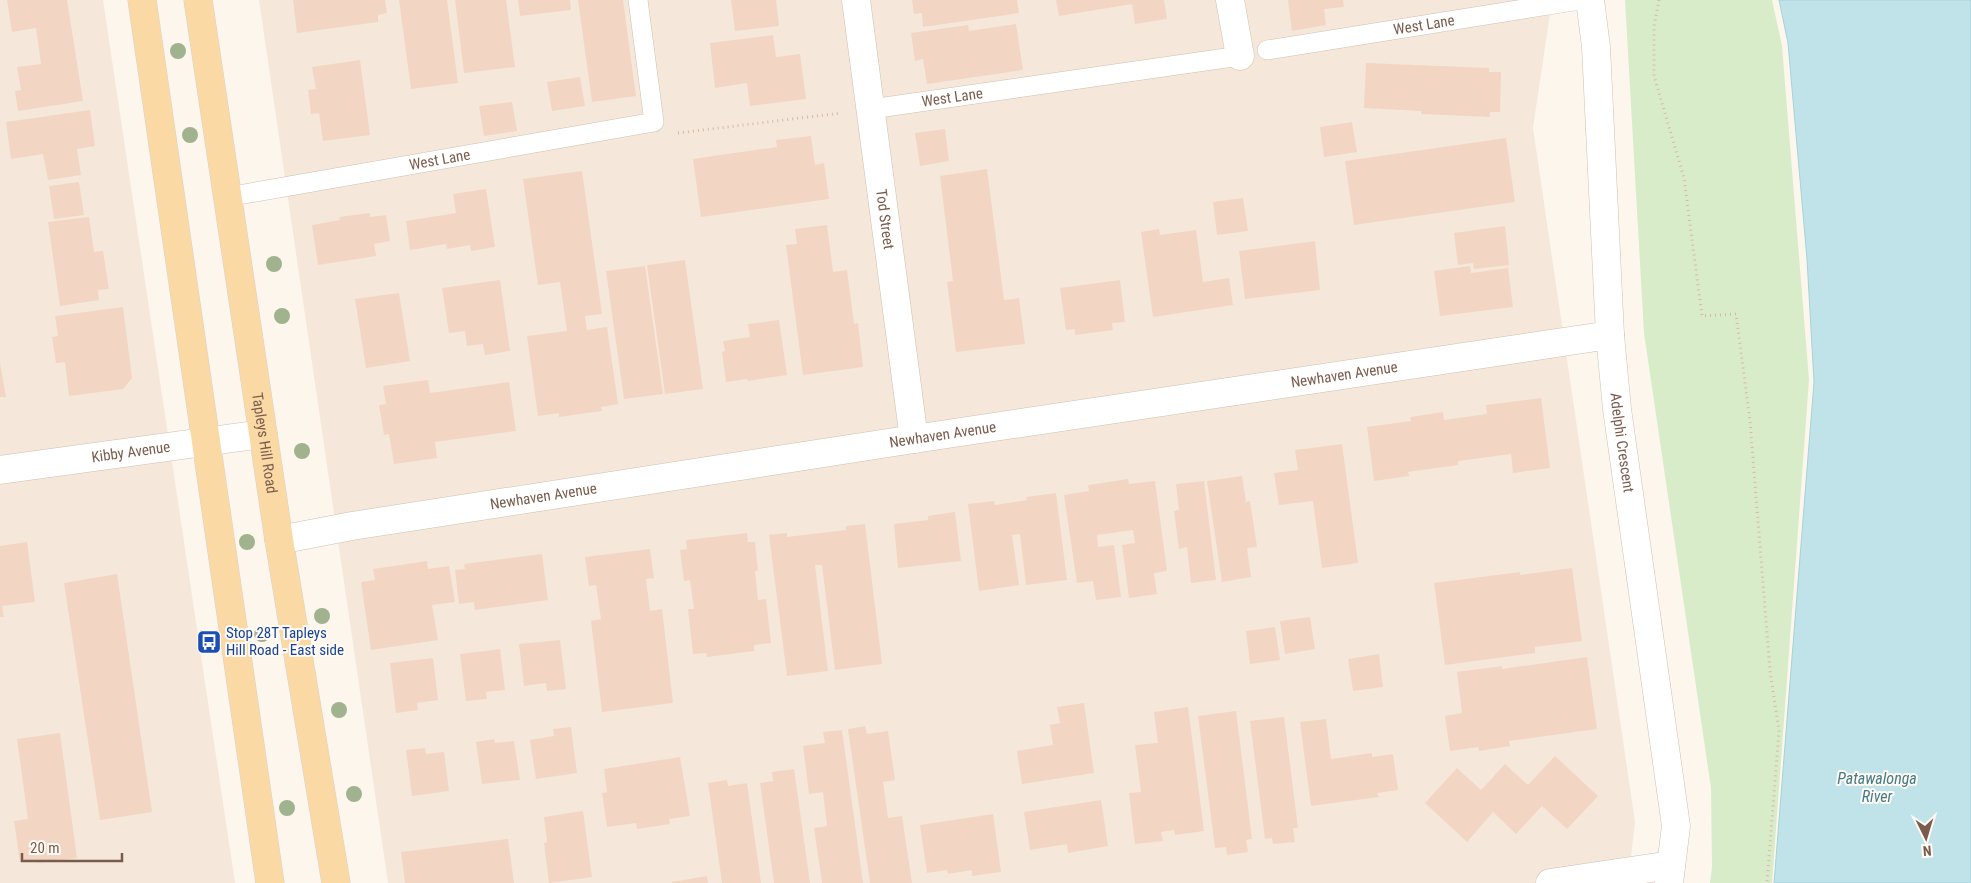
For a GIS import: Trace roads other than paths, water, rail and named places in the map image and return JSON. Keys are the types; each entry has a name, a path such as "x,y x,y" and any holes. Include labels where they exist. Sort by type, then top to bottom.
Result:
{"main road":[{"path":"142,0 270,883"},
{"name":"Tapleys Hill Road","path":"198,0 226,197 279,540 336,883"}],"street":[{"name":"Tod Street","path":"856,0 914,439"},
{"path":"1230,0 1240,56"},
{"name":"Adelphi Crescent","path":"1590,0 1596,48 1610,335 1617,409 1676,826 1670,874"},
{"name":"Newhaven Avenue","path":"279,540 362,524 1610,335"},
{"name":"Kibby Avenue","path":"0,470 263,434"},
{"path":"1550,883 1670,874"}],"lane":[{"name":"West Lane","path":"226,197 654,122 638,0"},
{"name":"West Lane","path":"1267,50 1580,0"},
{"name":"West Lane","path":"871,109 1240,56"}],"water":[{"name":"Patawalonga River","path":"1779,0 1971,0 1971,883 1774,883 1814,382 1807,259 1788,43"}],"place":[{"name":"Stop 28T Tapleys Hill Road - East side","path":"209,642"}]}
